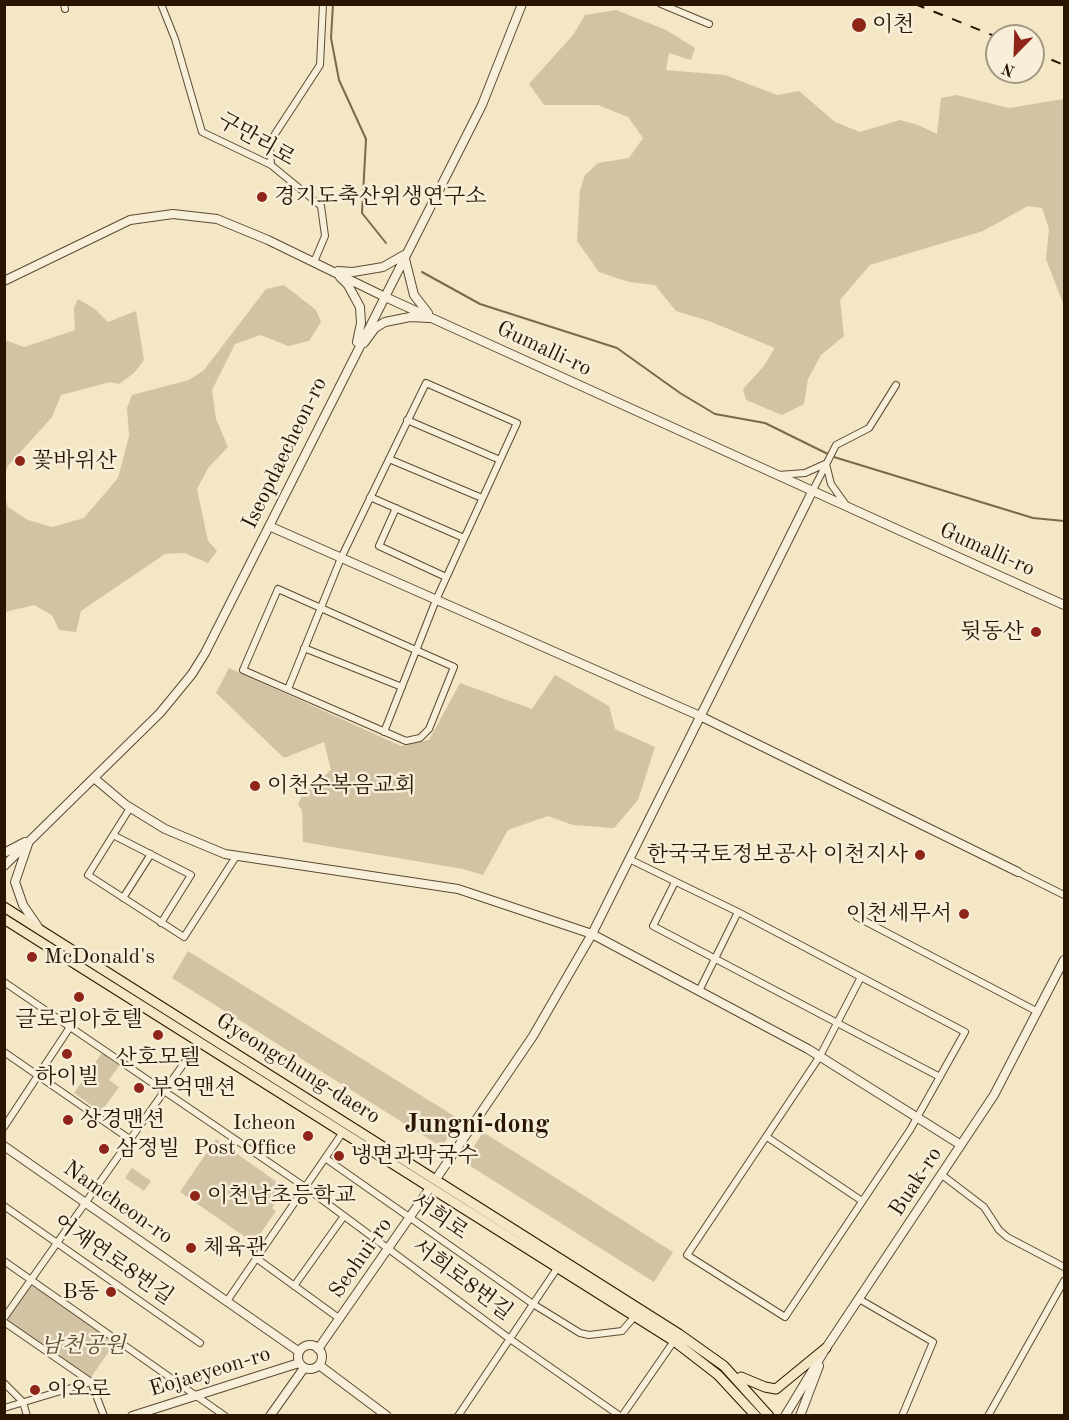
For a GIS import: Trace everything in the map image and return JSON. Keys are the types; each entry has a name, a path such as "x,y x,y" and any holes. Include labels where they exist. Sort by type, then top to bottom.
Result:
{"main road":[{"name":"Gyeongchung-daero","path":"4,907 679,1334 724,1366 744,1385 769,1416"},
{"name":"Gyeongchung-daero","path":"4,919 674,1341 718,1375 756,1416"},
{"path":"724,1366 748,1382 776,1389 826,1348"}],"street":[{"name":"구만리로","path":"161,4 175,39 202,132 271,165 321,206 325,236 314,262"},
{"path":"271,165 270,148 275,134 320,65 323,4"},
{"name":"Iseopdaecheon-ro","path":"4,866 160,713 192,674 218,629 383,296 482,105 522,4"},
{"path":"661,4 709,24"},
{"name":"Gumalli-ro","path":"4,281 112,227 141,218 173,214 217,219 812,492 1065,605"},
{"path":"333,271 369,270 389,264 404,255 414,295 434,318"},
{"path":"333,271 348,285 360,307 361,323 354,356"},
{"path":"354,356 375,328 385,322 410,317 434,318"},
{"path":"288,689 341,558 426,383 517,423 436,600 384,732"},
{"path":"436,1179 533,1036 592,934 834,447 869,428 896,385"},
{"path":"407,420 500,460"},
{"path":"389,459 482,498"},
{"path":"775,475 805,473 826,464"},
{"path":"826,464 834,489 850,509"},
{"path":"370,497 464,537"},
{"path":"396,508 379,546 446,577"},
{"path":"269,526 700,716 1065,895"},
{"path":"278,589 416,649 454,667 429,729 420,738 406,741 243,670 278,589"},
{"path":"304,648 402,687"},
{"path":"94,778 130,808 165,829 225,854 458,889 592,934 820,1056 961,1145"},
{"path":"130,808 88,875 184,937 237,855"},
{"path":"113,835 191,875 161,923"},
{"path":"4,853 29,840"},
{"path":"29,840 15,882 23,905 38,927"},
{"path":"123,898 151,854"},
{"path":"629,860 738,912 861,977 965,1032 916,1117 785,1317 687,1255 820,1056 861,977"},
{"path":"675,882 653,926 940,1077"},
{"path":"699,991 738,912"},
{"path":"857,917 1038,1012"},
{"name":"Buak-ro","path":"785,1416 826,1348 994,1095 1065,960"},
{"name":"서희로8번길","path":"4,982 305,1187 510,1339 621,1416"},
{"path":"4,1127 70,1027"},
{"path":"104,1416 91,1382 4,1320 30,1279 199,1042"},
{"path":"4,1052 131,1140"},
{"path":"227,1301 343,1132"},
{"path":"767,1137 862,1201"},
{"name":"Namcheon-ro","path":"4,1146 298,1351"},
{"name":"서희로","path":"326,1158 533,1304 585,1335 622,1331 635,1316"},
{"path":"942,1175 984,1207 999,1230 1007,1237 1065,1267"},
{"name":"Seohui-ro","path":"318,1349 390,1249 430,1188"},
{"name":"어재연로8번길","path":"4,1206 200,1343"},
{"path":"294,1286 344,1216"},
{"path":"256,1258 340,1319"},
{"path":"4,1261 225,1416"},
{"path":"458,1416 558,1267"},
{"path":"988,1416 1065,1281"},
{"path":"859,1299 933,1342 902,1416"},
{"path":"621,1416 674,1341"},
{"path":"270,1416 302,1366 298,1351 308,1345 318,1349 322,1357 319,1365 312,1369 302,1366"},
{"path":"800,1416 826,1348"},
{"path":"319,1365 387,1416"},
{"name":"Eojaeyeon-ro","path":"132,1416 195,1395 302,1366"},
{"path":"4,1408 91,1382"},
{"path":"4,1383 23,1402 27,1416"}],"green space":[{"path":"616,10 666,30 695,48 691,60 669,53 666,70 725,75 777,95 799,91 835,122 860,132 900,120 937,134 941,98 957,95 1009,108 1064,99 1064,306 1046,259 1049,229 1042,208 1028,206 983,231 870,265 840,300 844,336 821,355 808,379 804,404 782,415 746,400 743,389 763,367 775,348 709,321 676,311 655,285 629,282 599,272 577,241 580,190 585,175 598,163 629,158 643,138 628,117 598,105 544,105 529,84 573,35 585,15"},
{"path":"284,285 316,310 321,322 309,341 288,346 261,335 235,344 212,390 216,419 228,447 208,468 197,489 208,541 217,551 208,563 184,553 165,554 81,611 76,632 59,630 52,615 34,605 5,612 5,498 8,507 28,520 52,527 84,518 118,478 129,436 127,408 132,395 189,380 204,370 266,289"},
{"path":"78,299 95,309 108,322 136,311 144,360 134,373 119,384 110,382 61,395 52,417 8,466 5,474 5,340 24,347 75,330 74,308"},
{"path":"229,668 401,746 429,740 460,683 532,709 555,675 609,706 615,729 655,747 638,800 614,828 573,825 548,816 508,830 483,875 463,869 303,842 302,810 298,805 301,797 331,770 324,742 284,758 216,693"},
{"path":"188,951 459,1119 442,1147 172,978"},
{"path":"102,1053 119,1066 109,1080 119,1087 101,1112 74,1093"},
{"path":"483,1132 673,1252 654,1282 464,1162"},
{"path":"216,1139 277,1182 274,1187 282,1193 272,1208 276,1211 254,1243 180,1192"},
{"path":"132,1168 151,1181 144,1191 125,1178"},
{"name":"남천공원","path":"32,1283 116,1341 90,1379 6,1320"}],"waterway":[{"path":"333,4 331,38 339,80 366,139 362,213 386,243"},
{"path":"422,272 480,304 617,348 680,393 715,414 765,423 834,457 1033,518 1064,521"}],"railway":[{"path":"915,4 985,32"},
{"path":"1045,57 1064,65"}],"place":[{"name":"이천","path":"859,25"},
{"name":"경기도축산위생연구소","path":"262,197"},
{"name":"꽃바위산","path":"20,461"},
{"name":"뒷동산","path":"1036,632"},
{"name":"이천순복음교회","path":"255,786"},
{"name":"한국국토정보공사 이천지사","path":"920,855"},
{"name":"이천세무서","path":"964,914"},
{"name":"McDonald's","path":"32,957"},
{"name":"글로리아호텔","path":"79,997"},
{"name":"산호모텔","path":"158,1035"},
{"name":"하이빌","path":"67,1054"},
{"name":"부억맨션","path":"139,1088"},
{"name":"상경맨션","path":"68,1120"},
{"name":"Icheon Post Office","path":"308,1136"},
{"name":"삼정빌","path":"104,1149"},
{"name":"냉면과막국수","path":"339,1156"},
{"name":"이천남초등학교","path":"195,1196"},
{"name":"체육관","path":"191,1248"},
{"name":"B동","path":"111,1292"},
{"name":"이오로","path":"35,1390"}],"district":[{"name":"Jungni-dong","path":"477,1125"}]}
